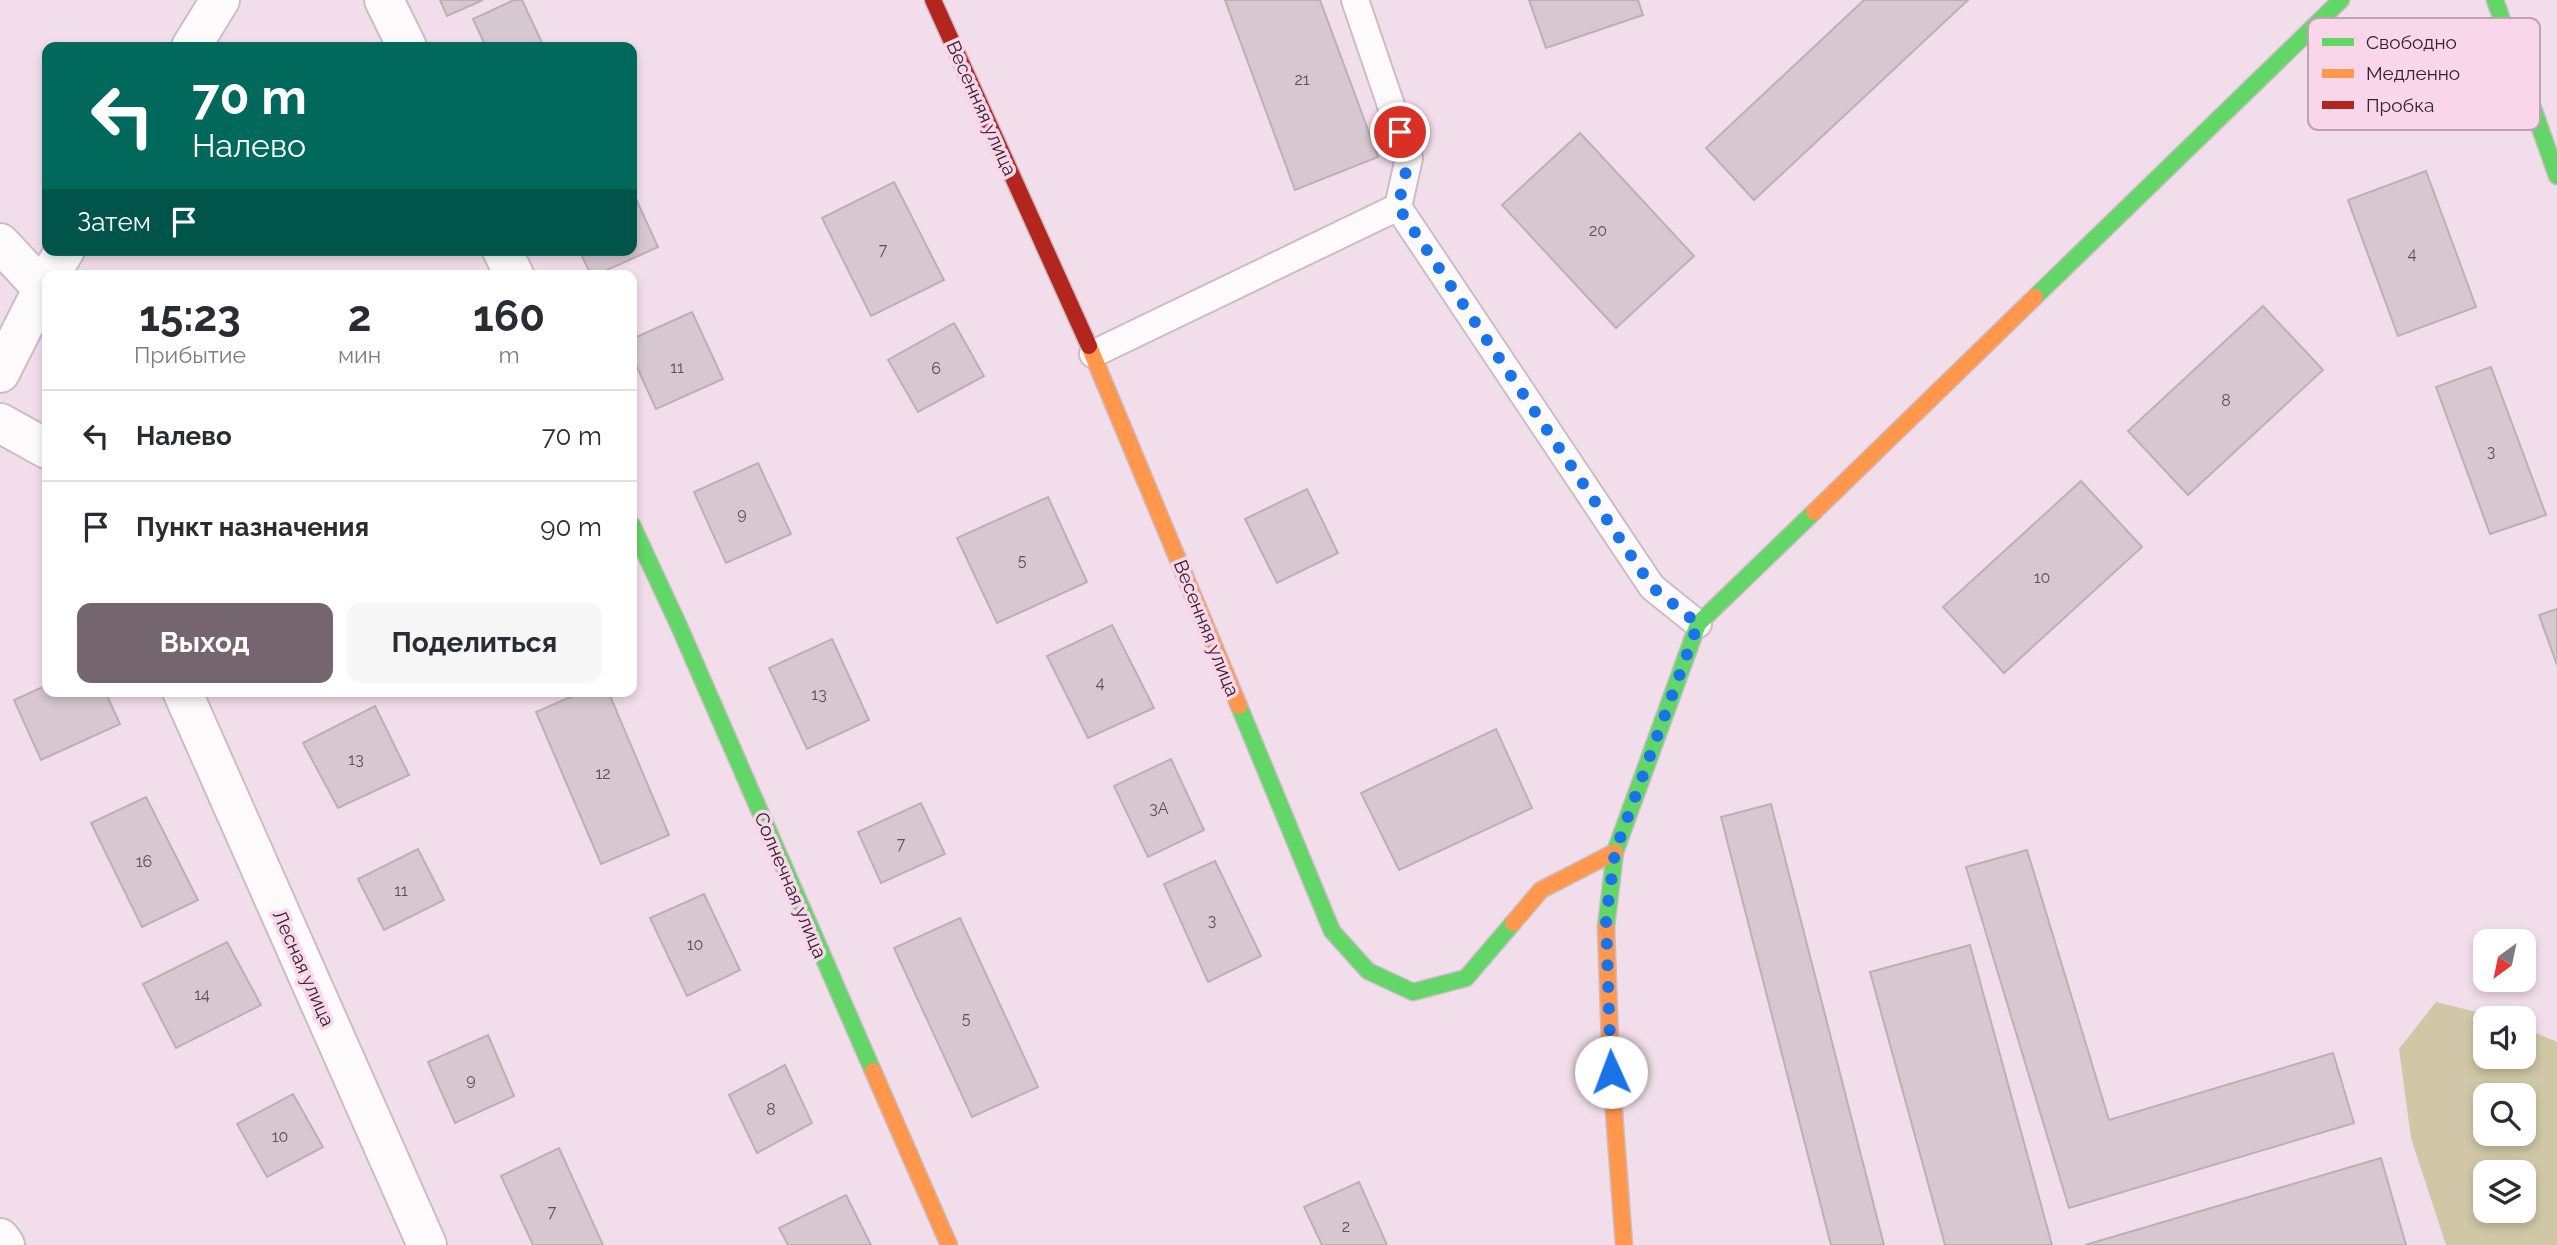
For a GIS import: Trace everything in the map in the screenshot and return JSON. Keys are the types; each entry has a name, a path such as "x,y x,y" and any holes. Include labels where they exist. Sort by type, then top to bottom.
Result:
{"street":[{"path":"194,42 220,0"},
{"path":"384,0 405,42"},
{"name":"Весенняя улица","path":"933,0 1093,354 1332,930 1368,971 1413,992 1466,978 1541,890 1615,852"},
{"path":"2322,18 2341,0"},
{"path":"2495,0 2501,18"},
{"path":"1624,1245 1611,1072 1606,919 1615,852 1698,624 2308,32"},
{"path":"2540,128 2557,176"},
{"path":"0,243 42,278"},
{"path":"0,373 42,289"},
{"path":"0,423 42,446"},
{"name":"Солнечная улица","path":"637,536 679,626 949,1245"},
{"name":"Лесная улица","path":"185,697 427,1245"},
{"path":"0,1238 5,1245"}],"lane":[{"path":"1355,0 1409,158 1398,207 1652,587 1698,624"},
{"path":"1093,354 1398,207"}],"shaded area":[{"path":"2436,1002 2473,1011 2473,1069 2536,1069 2536,1033 2557,1042 2557,1245 2446,1245 2411,1138 2399,1049"}],"building":[{"path":"440,0 483,0 447,16"},
{"path":"514,0 522,0 542,42 484,42 473,19"},
{"path":"1225,0 1320,0 1378,157 1295,190"},
{"path":"1529,0 1638,0 1643,15 1546,48"},
{"path":"1864,0 1968,0 1754,200 1706,148"},
{"path":"1580,133 1694,256 1616,328 1502,205"},
{"path":"2426,171 2476,307 2398,336 2348,200"},
{"path":"894,182 944,280 871,316 822,218"},
{"path":"637,201 658,247 607,270 589,270 582,256 637,256"},
{"path":"2263,306 2323,370 2188,495 2128,431"},
{"path":"692,312 723,379 656,409 637,367 637,337"},
{"path":"954,323 984,376 918,412 888,360"},
{"path":"2491,367 2546,515 2490,534 2436,387"},
{"path":"758,463 791,534 726,563 694,492"},
{"path":"2081,481 2142,547 2004,673 1943,607"},
{"path":"1307,489 1338,553 1277,583 1245,519"},
{"path":"1048,497 1087,582 997,623 957,538"},
{"path":"2557,609 2557,665 2539,615"},
{"path":"1112,625 1154,708 1088,738 1047,656"},
{"path":"832,639 869,720 807,749 769,668"},
{"path":"42,687 42,697 108,697 120,724 41,760 14,700"},
{"path":"570,697 611,697 669,835 601,864 536,712"},
{"path":"375,706 409,775 338,808 303,743"},
{"path":"1496,729 1532,808 1399,870 1361,793"},
{"path":"1171,759 1204,830 1148,857 1114,786"},
{"path":"146,797 198,900 142,927 91,823"},
{"path":"921,803 945,854 881,883 858,832"},
{"path":"1771,804 1884,1245 1831,1245 1721,817"},
{"path":"418,849 444,900 384,930 358,879"},
{"path":"2027,850 2109,1120 2333,1053 2354,1123 2069,1208 1966,867"},
{"path":"1215,861 1261,956 1208,982 1164,884"},
{"path":"704,894 740,970 687,996 650,918"},
{"path":"960,918 1038,1087 972,1117 894,948"},
{"path":"227,942 261,1005 176,1048 143,984"},
{"path":"1970,945 2052,1245 1945,1245 1870,972"},
{"path":"488,1035 514,1096 455,1123 428,1062"},
{"path":"785,1065 812,1123 757,1153 729,1095"},
{"path":"293,1094 323,1147 267,1177 237,1124"},
{"path":"559,1148 603,1245 533,1245 501,1176"},
{"path":"2381,1158 2406,1245 2085,1245"},
{"path":"1359,1182 1387,1245 1322,1245 1304,1207"},
{"path":"846,1195 871,1245 788,1245 779,1228"}],"traffic: fast":[{"path":"2322,18 2341,0"},
{"path":"2495,0 2501,18"},
{"path":"2035,297 2308,32"},
{"path":"2540,128 2557,176"},
{"path":"1606,927 1615,852 1698,624 1814,512"},
{"path":"637,536 873,1071"},
{"path":"1239,706 1332,931 1368,971 1413,992 1466,978 1513,923"}],"traffic: slow":[{"path":"1814,512 2035,297"},
{"path":"1089,346 1239,706"},
{"path":"1513,923 1541,890 1615,852"},
{"path":"1606,927 1611,1072 1624,1245"},
{"path":"873,1071 949,1245"}],"traffic: jam":[{"path":"933,0 1089,346"}],"route":[{"path":"1400,132 1409,158 1398,207 1652,587 1698,624 1615,852 1606,919 1611,1072"}]}
